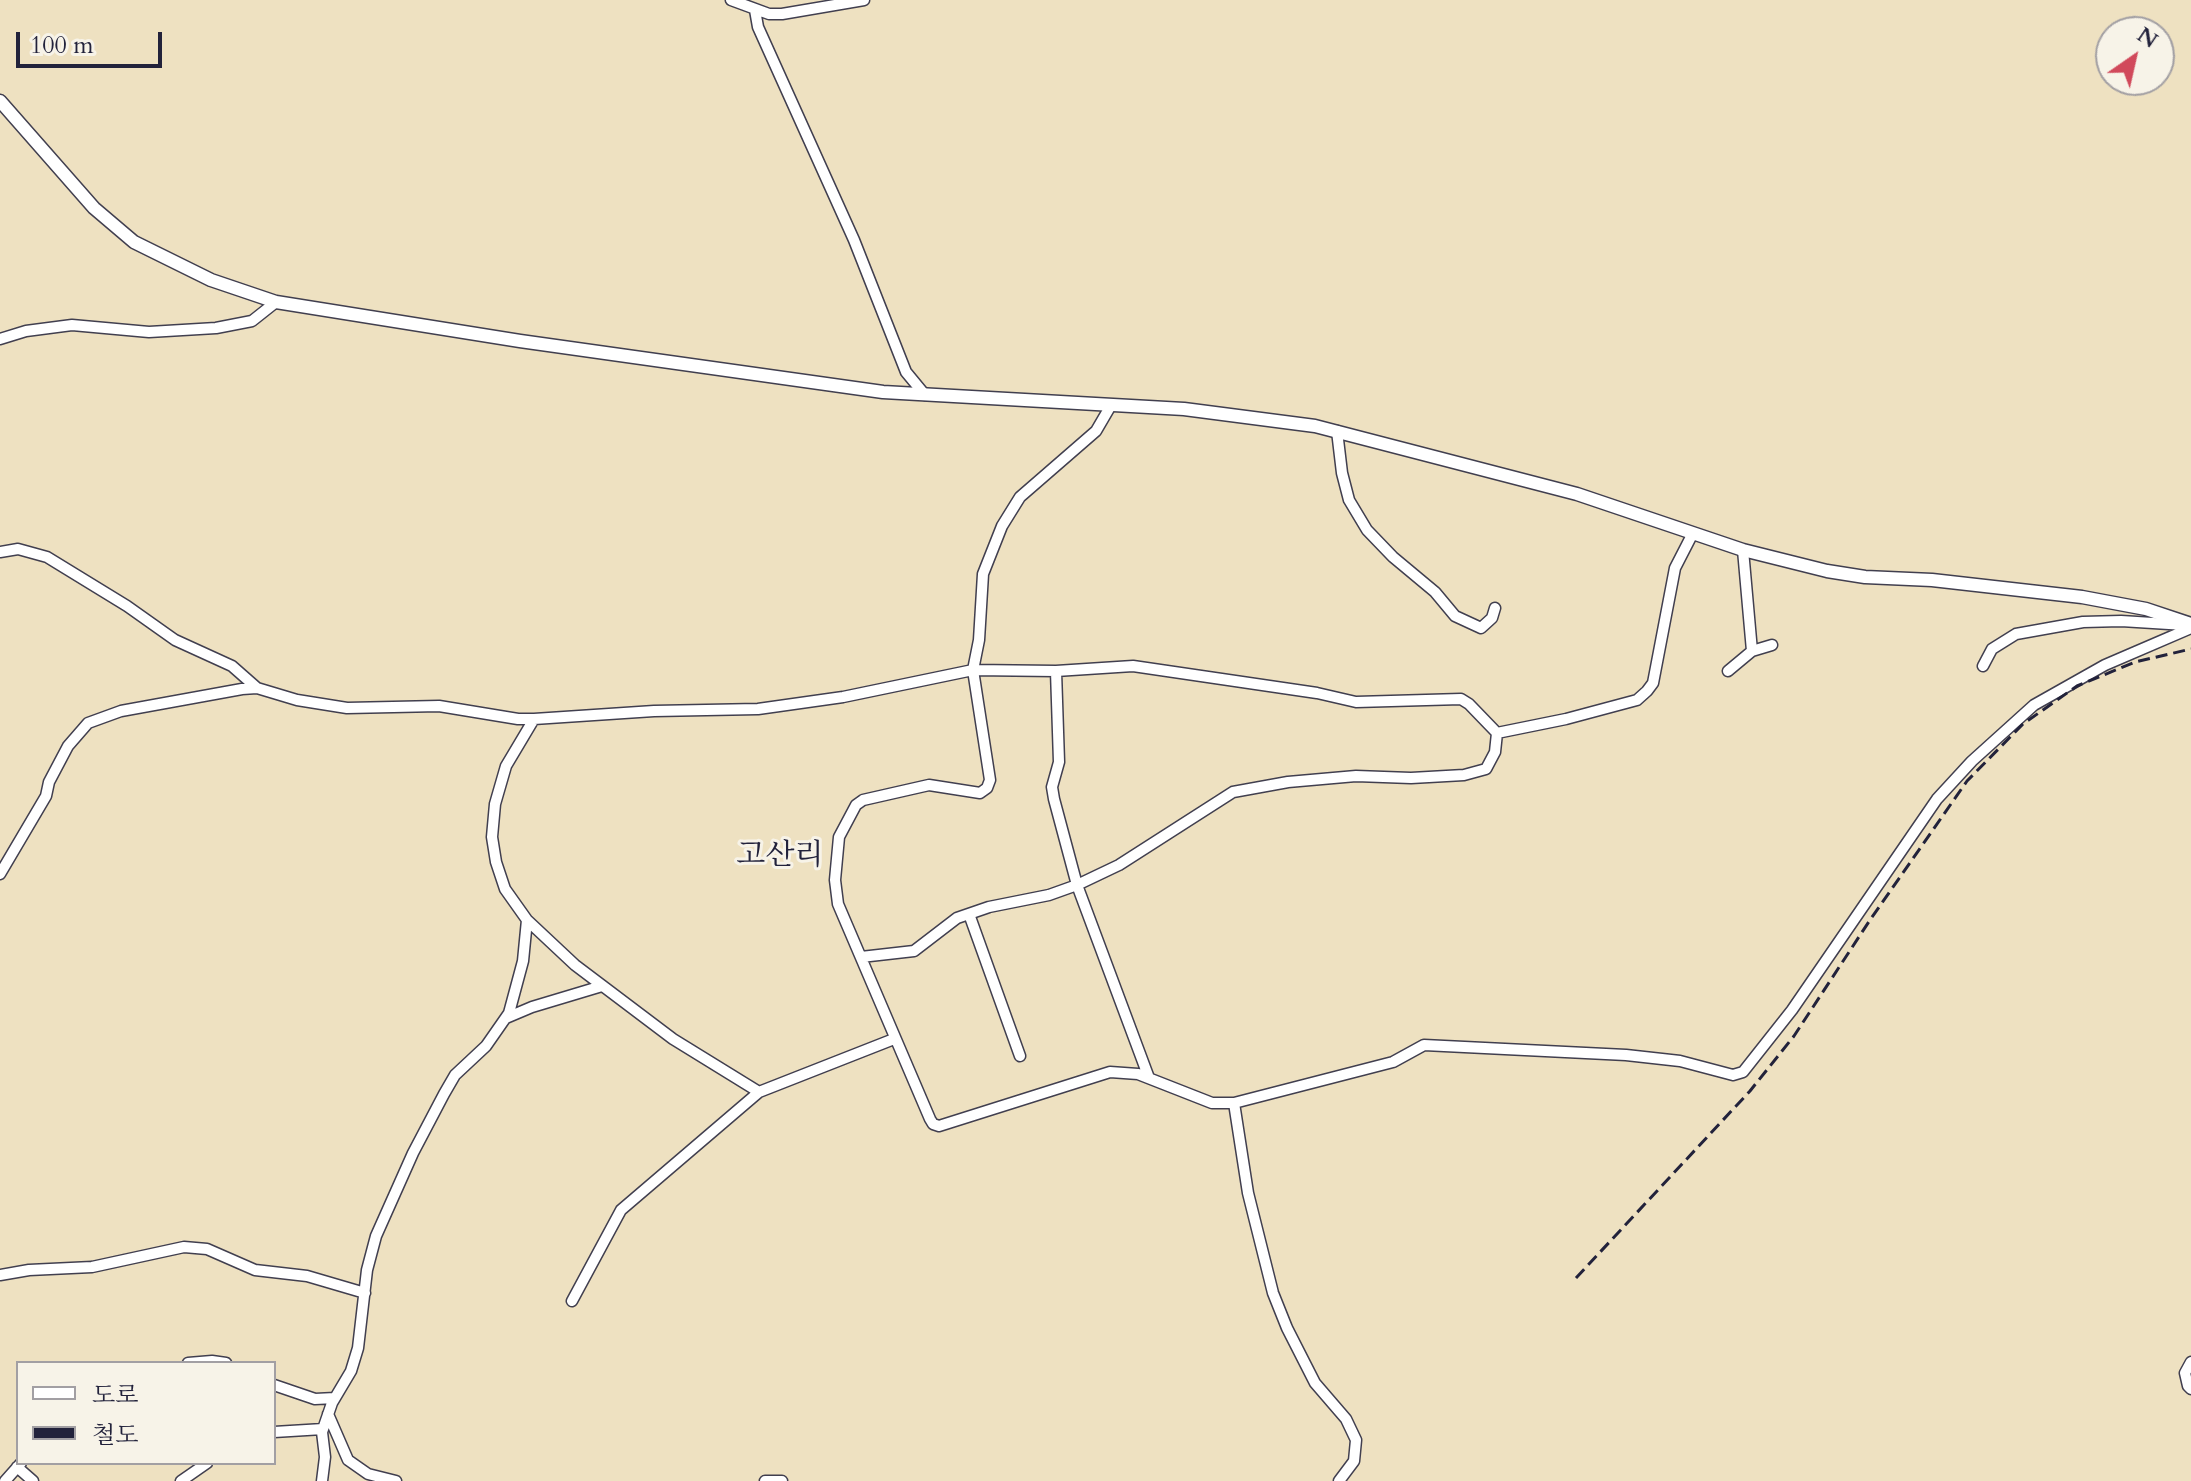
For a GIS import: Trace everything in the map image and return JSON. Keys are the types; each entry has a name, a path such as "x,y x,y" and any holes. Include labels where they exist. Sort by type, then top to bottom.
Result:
{"main road":[{"path":"0,101 94,208 134,242 211,280 276,302 690,366 883,392 1184,409 1315,426 1577,494 1743,550 1827,571 2093,599 2146,609 2191,626"}],"street":[{"path":"731,0 755,10 782,14 864,0"},
{"path":"755,10 758,27 854,240 906,372 925,395"},
{"path":"0,339 26,331 72,325 149,332 216,328 252,321 276,302"},
{"path":"1110,407 1096,431 1020,497 1002,526 980,585 979,640 973,670 990,780 987,788 980,793 929,785 863,800 856,805 839,837 835,880 838,904 930,1119 939,1126 1110,1072 1138,1074 1212,1103 1234,1103 1393,1062 1424,1045 1626,1055 1680,1061 1733,1075 1743,1072 1792,1010 1937,799 1972,761 2034,705 2114,660 2191,626"},
{"path":"1337,431 1349,500 1367,530 1393,557 1435,592 1455,616 1481,628 1492,618 1495,608"},
{"path":"1497,733 1637,700 1647,691 1653,683 1675,568 1693,533"},
{"path":"0,552 18,549 47,557 127,606 175,640 232,666 257,688"},
{"path":"1743,550 1752,651"},
{"path":"1983,666 1992,649 2016,634 2083,622 2121,621 2191,626"},
{"path":"1728,671 1752,651 1772,645"},
{"path":"0,874 46,796 49,782 68,746 88,723 121,711 242,689 257,688 297,700 347,708 439,706 534,719 654,711 758,709 843,697 973,670 1056,671 1133,666 1317,693 1356,702 1461,699 1497,733"},
{"path":"1056,671 1059,762 1052,787 1077,885 1149,1078"},
{"path":"534,719 502,777 492,826 496,862 505,889 527,920 575,965 673,1039 759,1092"},
{"path":"861,957 914,951 957,918 1077,885 1119,865 1233,792 1288,782 1356,776 1411,778 1464,775 1486,769 1495,752 1497,733"},
{"path":"969,914 1020,1056"},
{"path":"322,1481 325,1457 323,1429 335,1398 346,1382 358,1348 369,1262 376,1236 426,1126 455,1075 486,1046 506,1018 523,961 527,920"},
{"path":"506,1018 549,1001 602,986"},
{"path":"572,1301 621,1210 759,1092 894,1039"},
{"path":"1234,1103 1248,1193 1273,1293 1307,1369 1346,1419 1356,1440 1354,1461 1339,1481"},
{"path":"0,1275 105,1265 184,1247 207,1249 255,1270 307,1276 365,1293"},
{"path":"2191,1362 2185,1373 2191,1389"},
{"path":"276,1386 315,1399 335,1398"},
{"path":"328,1414 348,1460 368,1474 396,1481"},
{"path":"276,1432 323,1429"},
{"path":"5,1481 19,1465 33,1481"},
{"path":"181,1481 204,1465"},
{"path":"765,1481 782,1481"}],"railway":[{"path":"1576,1278 1750,1091 1794,1036 1967,781 2023,724 2077,686 2135,662 2191,649"}],"district":[{"name":"고산리","path":"780,857"}]}
